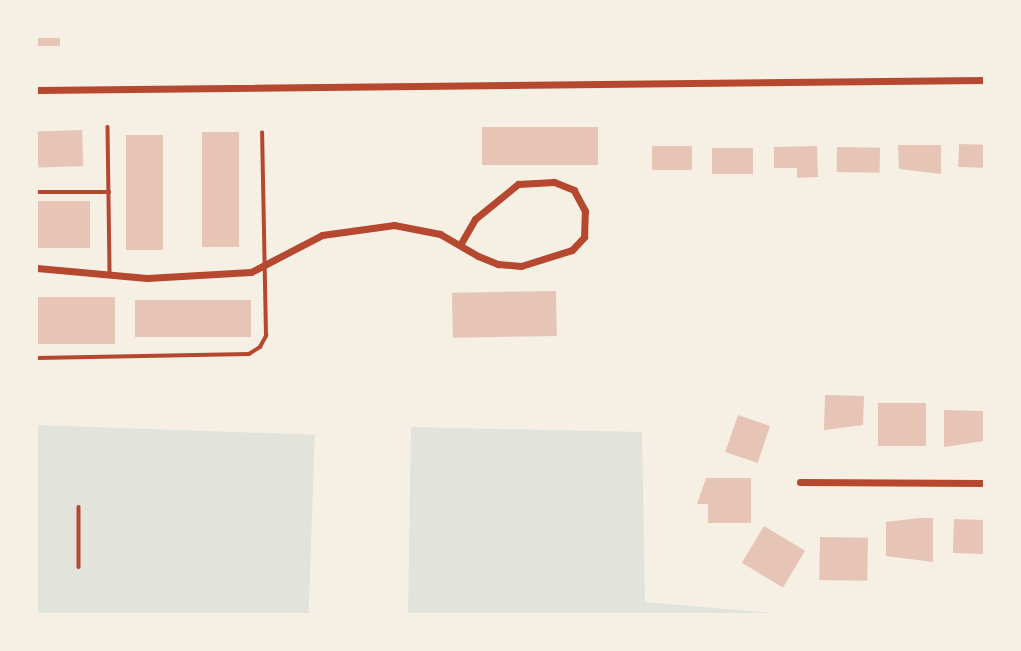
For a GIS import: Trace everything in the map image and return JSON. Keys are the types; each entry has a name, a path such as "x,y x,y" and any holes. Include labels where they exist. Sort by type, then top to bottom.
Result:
{"street":[{"path":"37,90 984,80"},
{"path":"37,268 147,278 265,266 322,235 349,229 394,225 440,234 460,245 498,264 556,260 584,237 585,211 574,190 564,186 518,184 475,219 460,245"},
{"path":"800,482 984,483"}],"lane":[{"path":"108,127 110,273"},
{"path":"37,358 249,354 266,336 262,133"},
{"path":"37,192 109,192"},
{"path":"79,507 79,567"}],"shaded area":[{"path":"37,425 315,435 309,614 37,614"},
{"path":"411,427 642,432 645,602 785,614 408,614"}],"building":[{"path":"37,37 60,37 60,46 37,46"},
{"path":"482,127 598,127 598,165 482,165"},
{"path":"82,130 83,166 38,168 37,132"},
{"path":"202,132 239,132 239,247 202,247"},
{"path":"126,135 163,135 163,250 126,250"},
{"path":"959,144 984,145 983,168 958,167"},
{"path":"898,145 941,145 941,174 899,169"},
{"path":"652,146 692,146 692,170 652,170"},
{"path":"817,146 818,177 797,178 797,168 774,168 774,147"},
{"path":"837,147 880,148 880,173 837,172"},
{"path":"712,148 753,148 753,174 712,174"},
{"path":"37,201 90,201 90,248 37,248"},
{"path":"556,291 557,336 453,338 452,293"},
{"path":"37,297 115,297 115,344 37,344"},
{"path":"135,300 251,300 251,337 135,337"},
{"path":"825,395 864,396 863,425 824,430"},
{"path":"878,403 926,403 926,446 878,446"},
{"path":"944,410 984,411 984,441 944,447"},
{"path":"738,415 770,426 757,463 725,452"},
{"path":"706,478 751,478 751,523 708,523 708,504 697,504"},
{"path":"933,518 933,562 886,556 886,522"},
{"path":"954,519 984,520 983,554 953,553"},
{"path":"764,526 805,551 783,588 742,563"},
{"path":"820,537 868,538 867,581 819,580"}]}
